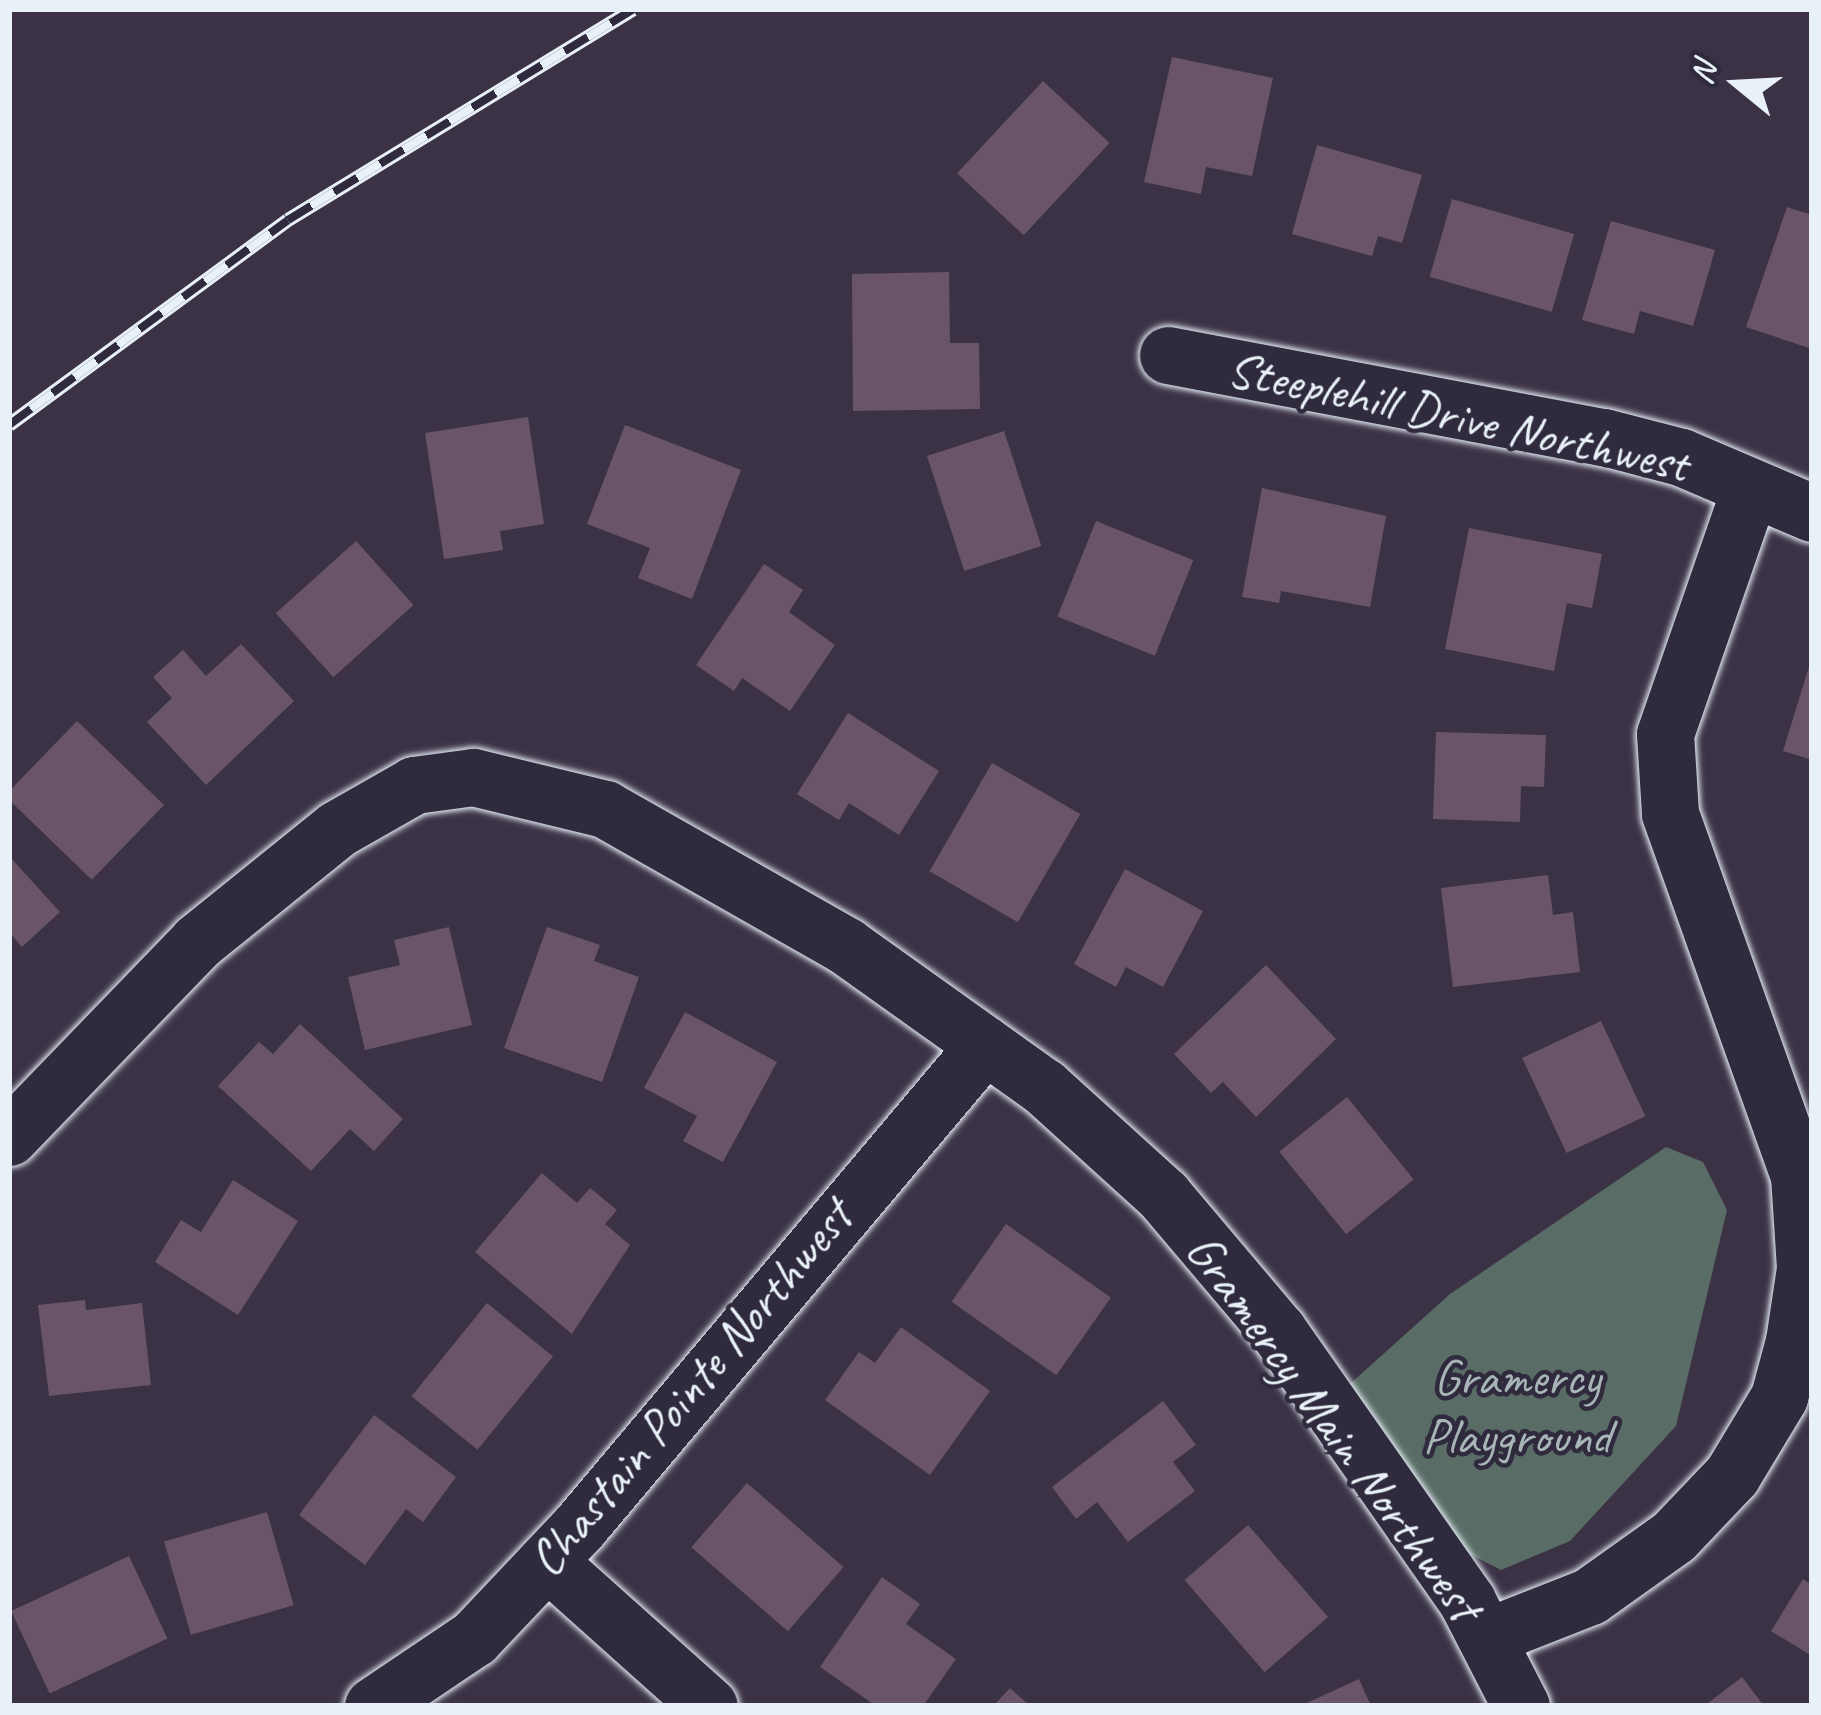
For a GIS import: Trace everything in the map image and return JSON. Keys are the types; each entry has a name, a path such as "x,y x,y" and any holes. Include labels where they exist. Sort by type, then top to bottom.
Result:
{"street":[{"name":"Steeplehill Drive Northwest","path":"1168,355 1604,437 1812,513"},
{"path":"1486,1637 1590,1597 1674,1536 1732,1475 1779,1397 1794,1341 1805,1268 1799,1176 1670,813 1665,734 1750,488"},
{"name":"Gramercy Main Northwest","path":"9,1137 197,942 337,830 413,785 473,777 554,792 674,843 847,946 1044,1087 1192,1229 1278,1330 1486,1637 1521,1706"},
{"name":"Chastain Pointe Northwest","path":"373,1706 474,1638 547,1561 985,1045"},
{"path":"547,1561 709,1706"}],"green space":[{"name":"Gramercy Playground","path":"1666,1147 1703,1162 1727,1210 1676,1426 1570,1541 1501,1570 1466,1552 1341,1392 1450,1294"}],"building":[{"path":"1172,57 1273,78 1252,176 1206,167 1201,194 1144,182"},
{"path":"1043,81 1110,143 1024,235 957,173"},
{"path":"1317,145 1422,175 1402,243 1378,236 1372,256 1292,234"},
{"path":"1452,199 1574,234 1552,312 1430,277"},
{"path":"1787,207 1812,215 1812,349 1746,327"},
{"path":"1611,221 1715,250 1693,326 1640,311 1634,334 1582,320"},
{"path":"949,272 950,343 979,343 980,409 853,411 852,274"},
{"path":"528,417 544,524 500,531 503,550 444,559 425,433"},
{"path":"625,425 741,470 692,599 638,578 650,548 587,524"},
{"path":"1004,431 1041,546 964,571 927,456"},
{"path":"1262,488 1386,516 1370,607 1281,591 1279,603 1242,597"},
{"path":"1096,521 1193,560 1155,656 1057,616"},
{"path":"1469,528 1602,554 1592,608 1567,603 1554,671 1445,649"},
{"path":"356,541 414,605 333,677 276,613"},
{"path":"764,564 803,590 789,612 835,645 790,711 742,678 734,691 696,665"},
{"path":"241,644 294,701 206,785 147,722 172,698 153,677 183,650 206,676"},
{"path":"1812,660 1812,760 1783,751"},
{"path":"848,713 939,771 899,835 849,803 839,820 797,794"},
{"path":"77,721 164,805 92,880 9,800 9,791"},
{"path":"1436,732 1546,735 1544,787 1521,786 1520,822 1433,819"},
{"path":"992,763 1080,814 1018,922 930,871"},
{"path":"9,856 60,912 22,947 9,932"},
{"path":"1125,869 1203,911 1163,987 1126,967 1116,987 1074,964"},
{"path":"1548,875 1553,915 1573,912 1580,972 1453,987 1441,888"},
{"path":"449,927 472,1025 365,1050 348,977 400,965 394,940"},
{"path":"547,927 600,945 594,961 639,977 602,1082 504,1048"},
{"path":"1266,965 1336,1039 1256,1117 1223,1082 1211,1093 1174,1054"},
{"path":"685,1012 777,1062 723,1162 683,1141 697,1116 644,1088"},
{"path":"1601,1021 1645,1116 1567,1153 1522,1058"},
{"path":"300,1024 403,1119 374,1151 350,1129 311,1171 218,1086 259,1042 273,1054"},
{"path":"1347,1097 1414,1179 1346,1234 1279,1152"},
{"path":"542,1173 577,1203 590,1188 617,1210 605,1224 630,1245 572,1334 475,1252"},
{"path":"233,1180 298,1221 238,1315 155,1262 181,1220 201,1232"},
{"path":"1006,1224 1111,1297 1056,1375 952,1302"},
{"path":"85,1300 86,1310 142,1303 151,1385 49,1396 38,1305"},
{"path":"487,1303 553,1356 478,1450 411,1396"},
{"path":"901,1327 990,1391 930,1475 825,1400 859,1352 875,1363"},
{"path":"1163,1401 1196,1445 1173,1462 1195,1491 1128,1542 1097,1502 1076,1519 1052,1487"},
{"path":"374,1415 456,1477 423,1522 406,1509 365,1565 299,1515"},
{"path":"747,1483 844,1567 788,1631 691,1547"},
{"path":"267,1512 294,1605 191,1635 164,1541"},
{"path":"1248,1525 1328,1617 1265,1672 1185,1580"},
{"path":"129,1556 167,1638 50,1693 11,1611"},
{"path":"882,1577 920,1604 906,1624 956,1659 923,1706 876,1706 820,1667"},
{"path":"1803,1579 1812,1585 1812,1656 1771,1631"},
{"path":"1742,1677 1764,1706 1704,1706"},
{"path":"1359,1679 1371,1706 1300,1706"},
{"path":"1010,1688 1030,1706 993,1706"}],"railway":[{"path":"9,425 288,220 633,9"}]}
